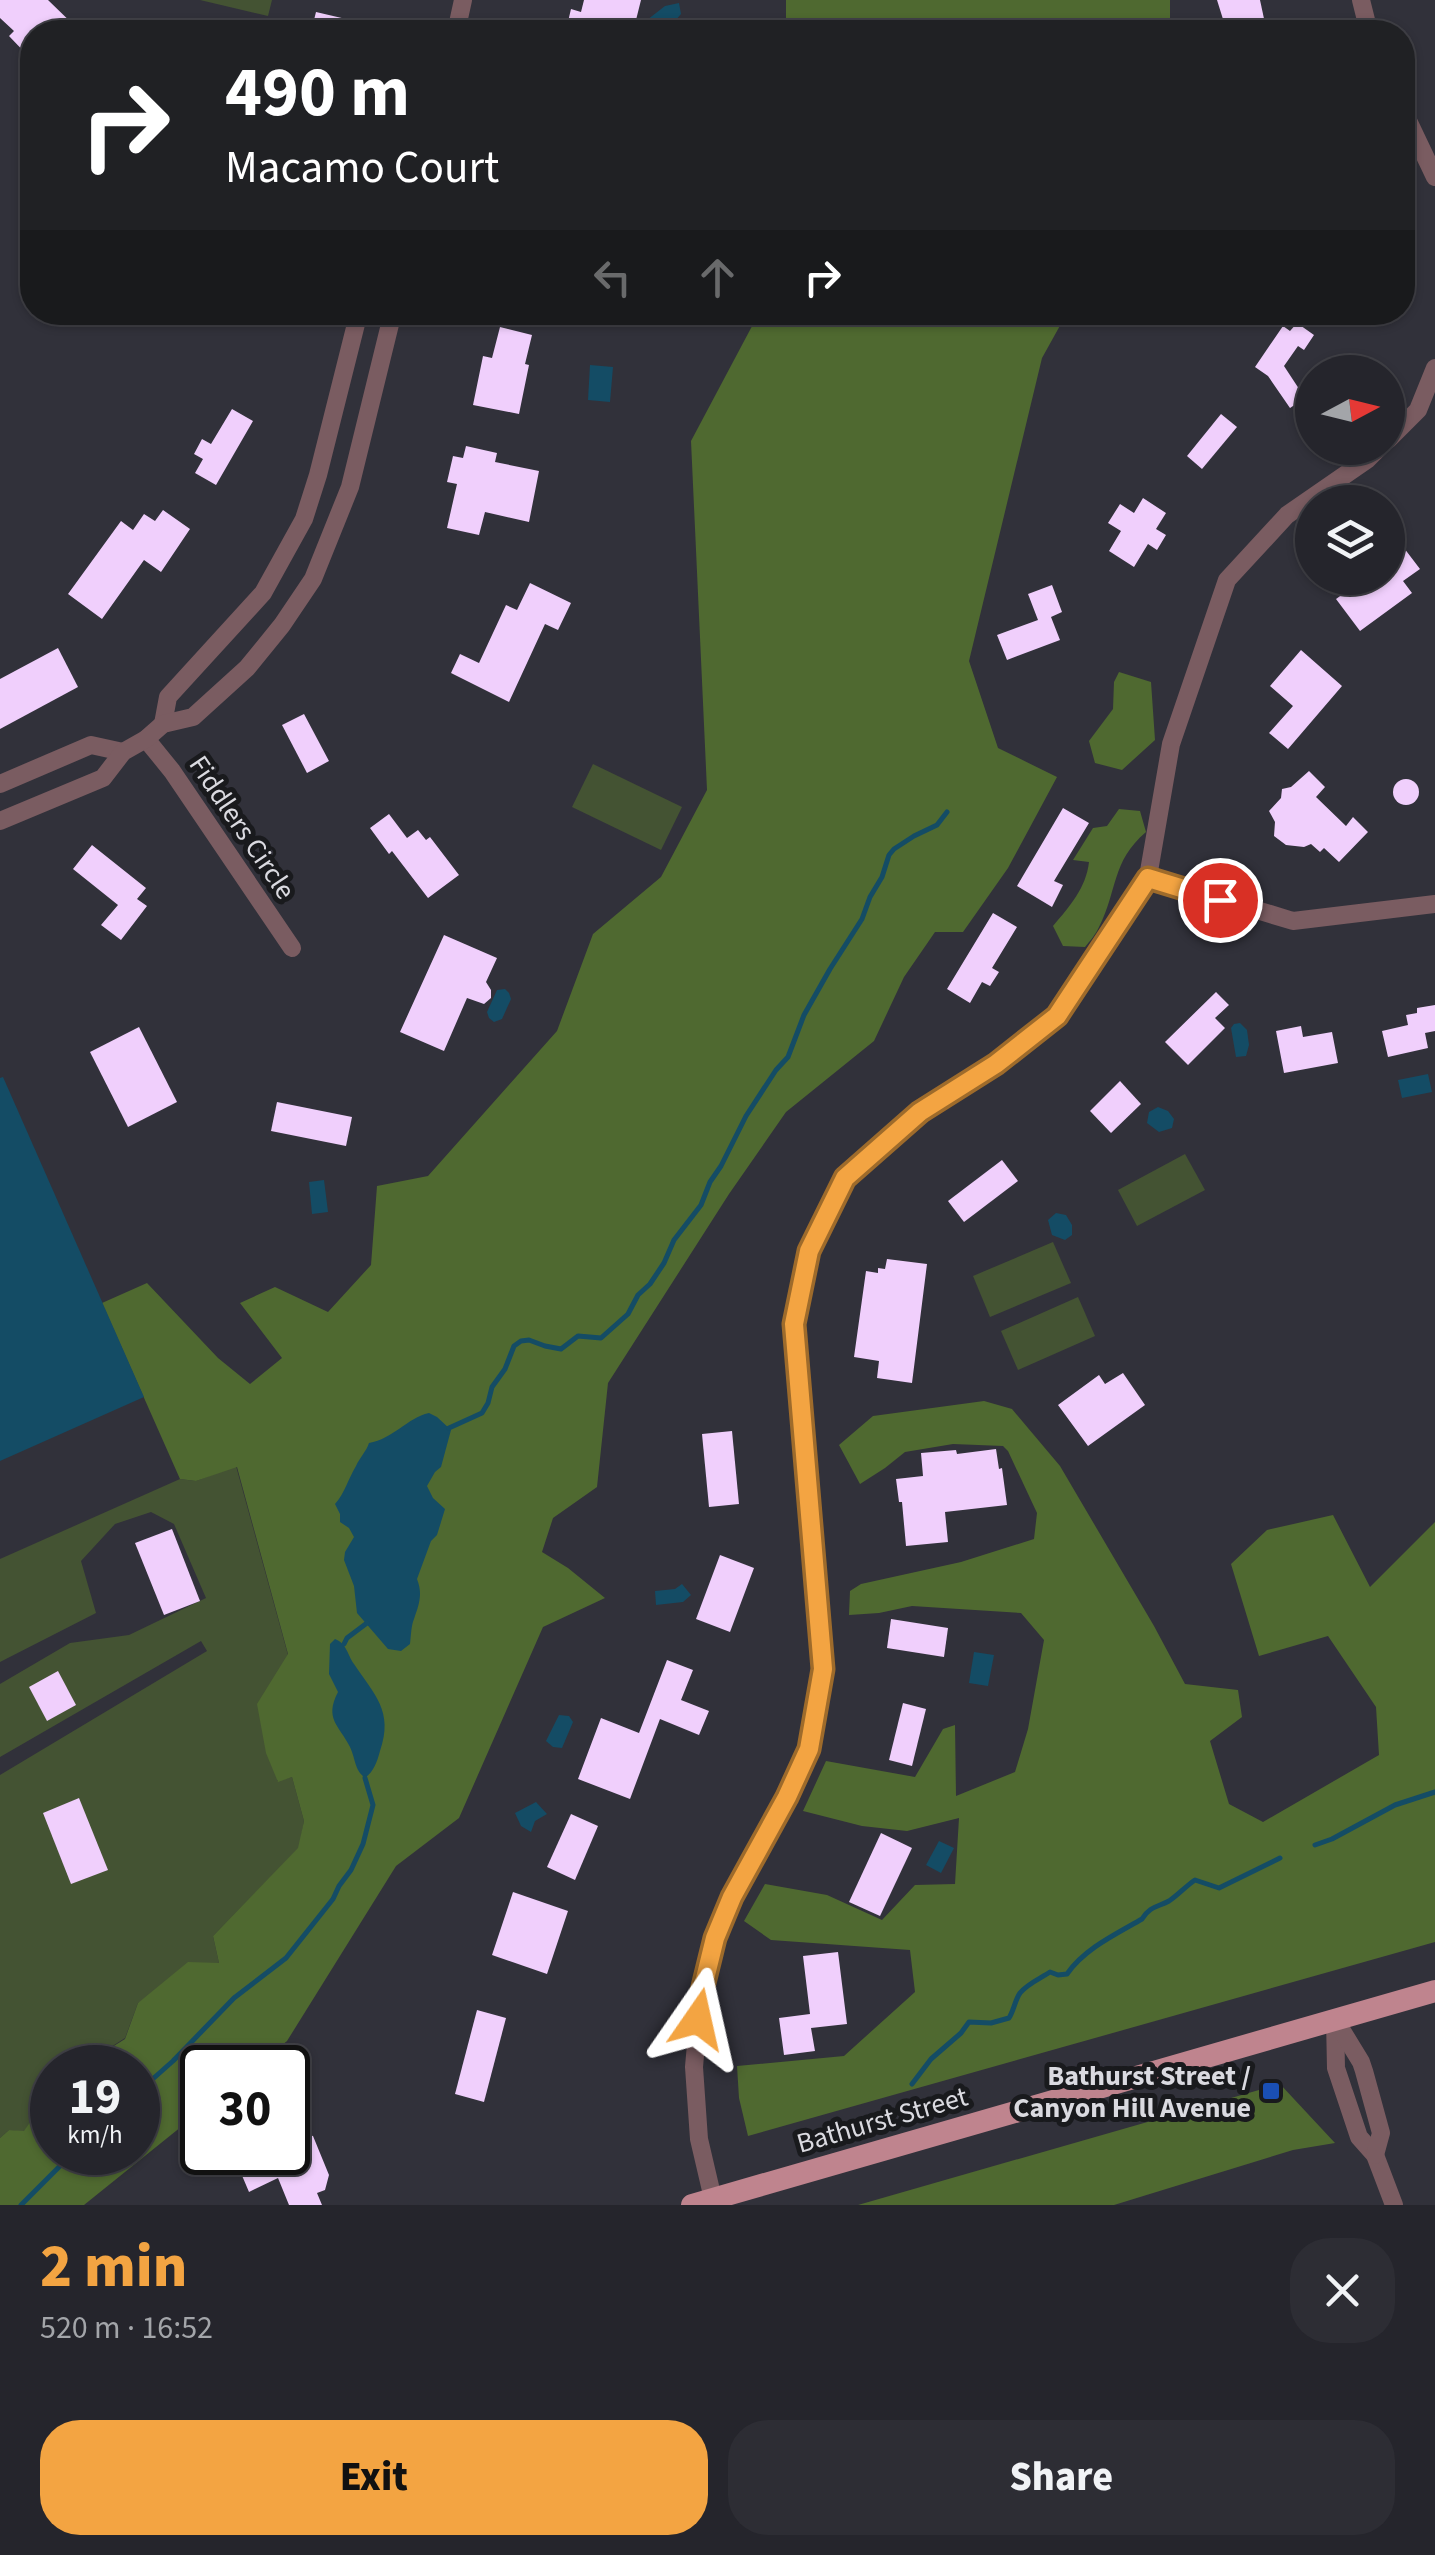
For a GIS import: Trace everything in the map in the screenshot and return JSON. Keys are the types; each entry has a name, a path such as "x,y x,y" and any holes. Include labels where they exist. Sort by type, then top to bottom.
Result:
{"main road":[{"name":"Bathurst Street","path":"702,2202 1435,1991"}],"street":[{"path":"1415,135 1435,177"},
{"path":"163,724 168,698 262,592 304,518 356,325"},
{"path":"0,821 103,778 123,752 163,724 192,717 248,668 282,625 313,579 350,488 390,325"},
{"path":"1405,423 1418,410 1435,368"},
{"path":"702,2202 694,2066 700,1999 715,1938 732,1897 809,1749 823,1669 794,1324 809,1251 845,1178 920,1112 996,1064 1057,1016 1148,878 1171,744 1227,580 1288,515 1359,465"},
{"path":"318,475 350,488"},
{"name":"Fiddlers Circle","path":"146,739 292,948"},
{"path":"0,784 91,745 123,752"},
{"path":"1148,878 1293,921 1435,904"},
{"path":"1335,2020 1336,2068 1358,2138 1375,2155 1394,2205"},
{"path":"1335,2020 1362,2062 1381,2133 1375,2155"}],"green space":[{"path":"200,0 272,0 268,16"},
{"path":"786,0 1170,0 1170,20 786,20"},
{"path":"753,325 1060,325 1042,358 969,661 998,748 1057,777 1008,868 963,932 935,932 904,977 874,1041 786,1112 608,1383 597,1487 553,1518 542,1552 605,1598 543,1627 459,1818 396,1866 287,2041 282,2045 180,2045 180,2128 160,2144 160,2045 115,2045 125,2039 138,2003 188,1962 219,1963 213,1936 298,1848 304,1821 292,1777 278,1782 266,1753 257,1704 288,1654 237,1467 196,1481 180,1479 102,1303 147,1283 218,1358 250,1384 282,1358 240,1303 275,1287 328,1312 371,1265 377,1186 428,1176 557,1031 593,934 661,877 707,790 691,441"},
{"path":"1119,672 1151,682 1155,740 1122,770 1095,763 1089,741 1113,709 1114,682"},
{"path":"593,764 682,807 661,850 572,807"},
{"path":"1119,809 1140,811 1146,832 1121,865 1093,937 1085,947 1063,946 1053,926 1081,888 1089,862 1073,860 1093,828 1107,826"},
{"path":"1185,1154 1205,1190 1137,1226 1118,1190"},
{"path":"1053,1242 1071,1283 990,1317 973,1276"},
{"path":"1078,1297 1095,1336 1018,1370 1001,1331"},
{"path":"984,1401 1012,1409 1060,1466 1185,1684 1238,1690 1242,1717 1210,1741 1229,1804 1263,1822 1379,1755 1376,1707 1328,1636 1259,1656 1231,1564 1267,1530 1333,1515 1370,1587 1435,1522 1435,1942 748,2136 737,2066 844,2056 915,1992 910,1950 771,1940 744,1921 765,1884 827,1895 882,1920 915,1885 955,1884 959,1818 907,1831 862,1826 803,1811 826,1761 915,1777 943,1729 955,1725 956,1796 1015,1772 1028,1729 1044,1640 1021,1613 912,1606 849,1615 850,1591 861,1584 961,1562 1034,1539 1037,1513 1003,1446 953,1444 905,1452 860,1484 839,1445 873,1416"},
{"path":"236,1466 288,1655 277,1781 292,1777 304,1821 299,1848 213,1936 219,1963 138,2003 125,2038 114,2045 30,2045 30,2123 24,2132 9,2130 0,2138 0,1775 207,1651 201,1641 0,1757 0,1684 70,1643 129,1635 206,1598 174,1524 151,1512 115,1524 81,1561 96,1613 0,1662 0,1559 180,1479 196,1481"},
{"path":"1280,2084 1335,2143 1293,2150 1114,2205 858,2205"},
{"path":"30,2122 30,2175 121,2175 84,2205 0,2205 0,2138 9,2130 24,2131"}],"water":[{"path":"679,3 681,14 676,20 647,20 665,6"},
{"path":"590,365 613,367 610,402 588,400"},
{"path":"505,989 511,999 502,1019 494,1022 487,1012 497,990"},
{"path":"1240,1023 1247,1030 1249,1045 1246,1056 1236,1057 1231,1028"},
{"path":"1428,1074 1432,1092 1402,1098 1398,1080"},
{"path":"3,1077 144,1397 0,1461 0,1078"},
{"path":"1158,1107 1174,1119 1172,1128 1159,1132 1147,1123 1149,1112"},
{"path":"324,1180 328,1212 312,1214 309,1182"},
{"path":"1056,1213 1066,1215 1072,1225 1072,1235 1065,1240 1052,1235 1048,1220"},
{"path":"429,1413 451,1430 441,1467 427,1486 445,1509 417,1579 420,1599 410,1644 401,1651 388,1649 357,1613 354,1586 344,1560 354,1537 340,1522 335,1504 369,1443"},
{"path":"682,1584 691,1595 683,1602 656,1605 655,1591 675,1589"},
{"path":"335,1639 344,1646 375,1694 383,1714 384,1737 379,1755 365,1778 333,1715 338,1692 329,1674 330,1644"},
{"path":"974,1652 994,1655 988,1686 969,1683"},
{"path":"559,1715 569,1716 573,1722 562,1748 546,1741"},
{"path":"536,1802 547,1814 535,1821 531,1832 521,1826 515,1813"},
{"path":"939,1841 954,1848 941,1873 926,1865"}],"building":[{"path":"0,0 48,0 69,20 20,20 20,47 9,36 14,31 0,18"},
{"path":"584,0 641,0 636,20 568,20 571,9 581,12"},
{"path":"1217,0 1260,0 1264,20 1223,20"},
{"path":"316,12 346,19 346,20 314,20"},
{"path":"1300,325 1314,335 1304,350 1298,346 1284,366 1295,383 1295,405 1290,408 1268,376 1255,367 1283,326 1290,331"},
{"path":"500,327 532,335 519,414 473,405 483,356 492,358"},
{"path":"232,409 253,421 216,485 195,473 203,459 194,454 202,439 211,444"},
{"path":"1221,414 1237,427 1202,469 1187,456"},
{"path":"466,446 497,453 495,462 539,471 529,522 485,512 479,535 447,528 457,484 447,482 453,456 463,458"},
{"path":"1143,498 1166,513 1156,529 1166,535 1157,550 1148,544 1134,567 1109,551 1121,531 1108,523 1120,504 1134,513"},
{"path":"163,510 190,529 161,572 144,560 102,619 68,594 121,521 133,530 144,514 155,521"},
{"path":"1405,549 1420,569 1405,580"},
{"path":"530,583 571,603 558,630 545,624 509,702 451,673 460,654 479,663 506,605 517,610"},
{"path":"1405,584 1412,593 1360,631 1336,599 1342,595 1405,595"},
{"path":"1052,585 1062,612 1051,617 1060,640 1007,660 997,635 1038,620 1028,594"},
{"path":"58,648 78,687 0,729 0,679"},
{"path":"1301,650 1342,686 1288,749 1269,733 1293,706 1270,686"},
{"path":"304,714 329,761 307,773 282,725"},
{"path":"1309,771 1325,787 1316,797 1346,826 1353,817 1368,832 1339,862 1324,848 1320,852 1311,844 1286,845 1274,836 1275,822 1269,811 1281,798 1282,789 1291,787"},
{"path":"1406,779 1415,783 1419,792 1415,801 1406,805 1397,801 1393,792 1397,783"},
{"path":"1063,808 1089,823 1054,881 1063,885 1052,907 1017,886"},
{"path":"389,814 407,838 418,830 426,840 430,837 459,875 428,898 370,828"},
{"path":"92,845 146,888 137,899 147,906 121,940 101,925 118,905 73,869"},
{"path":"993,913 1017,927 992,968 999,972 990,986 982,982 970,1003 947,989"},
{"path":"444,935 497,958 486,982 491,998 484,1004 467,998 444,1051 400,1032"},
{"path":"1216,992 1229,1005 1215,1018 1225,1028 1188,1065 1165,1042"},
{"path":"1435,1005 1435,1031 1425,1033 1428,1048 1388,1057 1382,1031 1408,1025 1406,1015 1417,1013 1417,1008"},
{"path":"1301,1026 1303,1037 1332,1032 1338,1063 1284,1073 1276,1031"},
{"path":"139,1027 177,1102 128,1127 90,1052"},
{"path":"1120,1081 1141,1104 1111,1133 1090,1111"},
{"path":"277,1102 352,1117 346,1146 271,1131"},
{"path":"1002,1160 1018,1181 964,1222 948,1201"},
{"path":"887,1259 927,1264 912,1383 877,1378 879,1361 854,1357 866,1271 878,1273 878,1268 885,1269"},
{"path":"1123,1373 1145,1405 1088,1446 1058,1405 1099,1375 1105,1384"},
{"path":"732,1431 739,1504 709,1507 702,1434"},
{"path":"996,1449 1007,1505 945,1512 948,1542 906,1546 896,1479 923,1476 921,1453"},
{"path":"172,1529 200,1601 164,1615 135,1543"},
{"path":"720,1555 754,1568 730,1632 696,1619"},
{"path":"891,1619 948,1628 944,1657 887,1648"},
{"path":"667,1660 693,1670 681,1700 709,1711 699,1735 660,1719 630,1799 578,1779 601,1718 639,1733"},
{"path":"58,1671 76,1705 47,1721 29,1687"},
{"path":"903,1703 926,1709 912,1766 889,1760"},
{"path":"79,1798 108,1870 71,1884 43,1813"},
{"path":"571,1814 598,1826 575,1880 547,1867"},
{"path":"881,1833 912,1848 880,1916 849,1902"},
{"path":"513,1892 568,1911 547,1974 492,1955"},
{"path":"838,1952 847,2024 811,2028 815,2051 784,2055 779,2018 810,2014 803,1956"},
{"path":"477,2010 506,2018 484,2102 455,2094"},
{"path":"310,2135 313,2136 329,2175 325,2190 317,2193 322,2205 289,2205 278,2178 249,2192 242,2175 310,2175"}],"waterway":[{"path":"449,1428 482,1413 514,1346 521,1341 561,1349 578,1336 601,1338 628,1314 701,1205 746,1116 788,1057 804,1015 862,919 889,855 937,825 947,812"},
{"path":"344,1644 367,1623"},
{"path":"160,2073 234,1998 286,1958 333,1899 363,1844 373,1805 365,1778"},
{"path":"1315,1845 1395,1805 1435,1792"},
{"path":"912,2084 969,2022 991,2023 1009,2018 1026,1987 1050,1972 1067,1974 1091,1950 1195,1880 1219,1888 1280,1858"},
{"path":"21,2205 51,2175"}],"place":[{"name":"Bathurst Street / Canyon Hill Avenue","path":"1271,2091"}],"route":[{"path":"698,2019 715,1938 732,1897 809,1749 823,1669 794,1324 809,1251 845,1178 920,1112 996,1064 1057,1016 1148,878 1220,900"}]}
